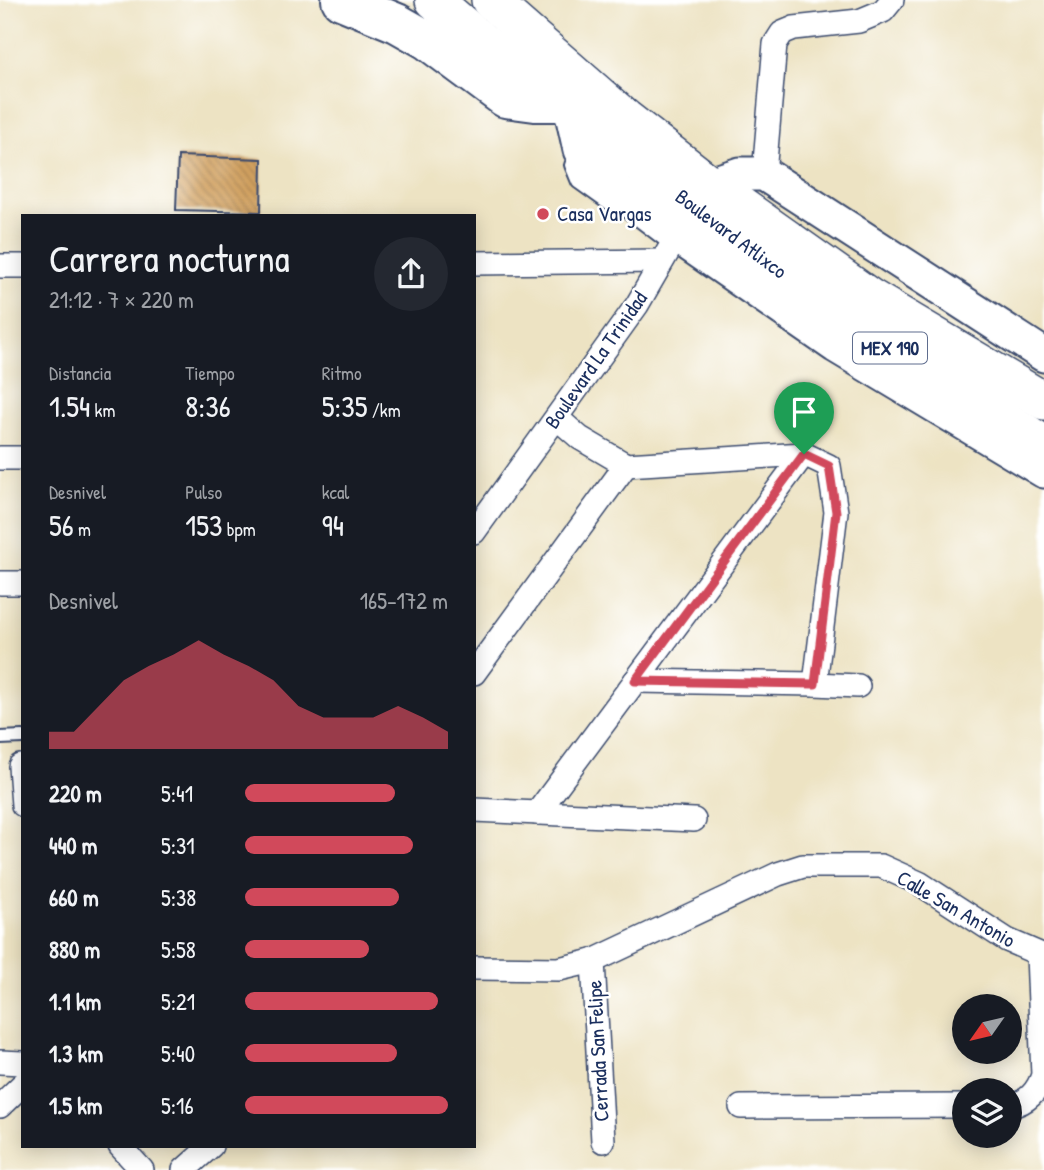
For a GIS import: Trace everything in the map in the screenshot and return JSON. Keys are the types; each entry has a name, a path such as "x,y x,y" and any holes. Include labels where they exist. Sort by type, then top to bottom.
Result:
{"highway":[{"path":"341,0 397,23 427,40 505,98 567,106"}],"main road":[{"name":"Boulevard Atlixco","path":"435,0 485,44 567,106 679,230 852,325 1037,448"},
{"name":"Boulevard Atlixco","path":"490,0 625,118 679,230"},
{"name":"MEX 190","path":"679,230 871,298 1044,401"}],"street":[{"path":"764,174 775,44 782,33 794,28 859,21 886,4"},
{"path":"567,106 580,150 586,160 609,183 679,230"},
{"path":"476,263 679,230 740,174 764,174 1044,355"},
{"name":"Boulevard La Trinidad","path":"476,526 485,503 557,418 637,305 679,230"},
{"path":"0,266 21,266"},
{"path":"557,418 580,438 626,465 804,454 829,466 836,512 815,684"},
{"path":"537,813 804,454"},
{"path":"0,458 21,458"},
{"path":"476,670 626,465"},
{"path":"0,583 21,583"},
{"path":"635,681 858,687"},
{"path":"20,766 21,779"},
{"path":"476,810 694,820"},
{"name":"Calle San Antonio","path":"476,968 559,969 593,961 778,874 803,866 881,866 919,883 1006,940 1041,955 1043,1075 1039,1088 1022,1101"},
{"name":"Cerrada San Felipe","path":"593,961 603,1141"},
{"path":"0,1062 21,1063"},
{"path":"0,1106 21,1086"},
{"path":"741,1107 952,1106"},
{"path":"122,1148 142,1170"},
{"path":"184,1170 209,1148"}],"lane":[{"path":"580,150 571,165 578,182 629,219"},
{"path":"0,738 21,737"}],"building":[{"path":"178,156 262,159 261,212 176,210"}],"place":[{"name":"Casa Vargas","path":"543,214"}],"route":[{"path":"804,454 829,466 836,512 815,684 635,681 804,454"}]}
